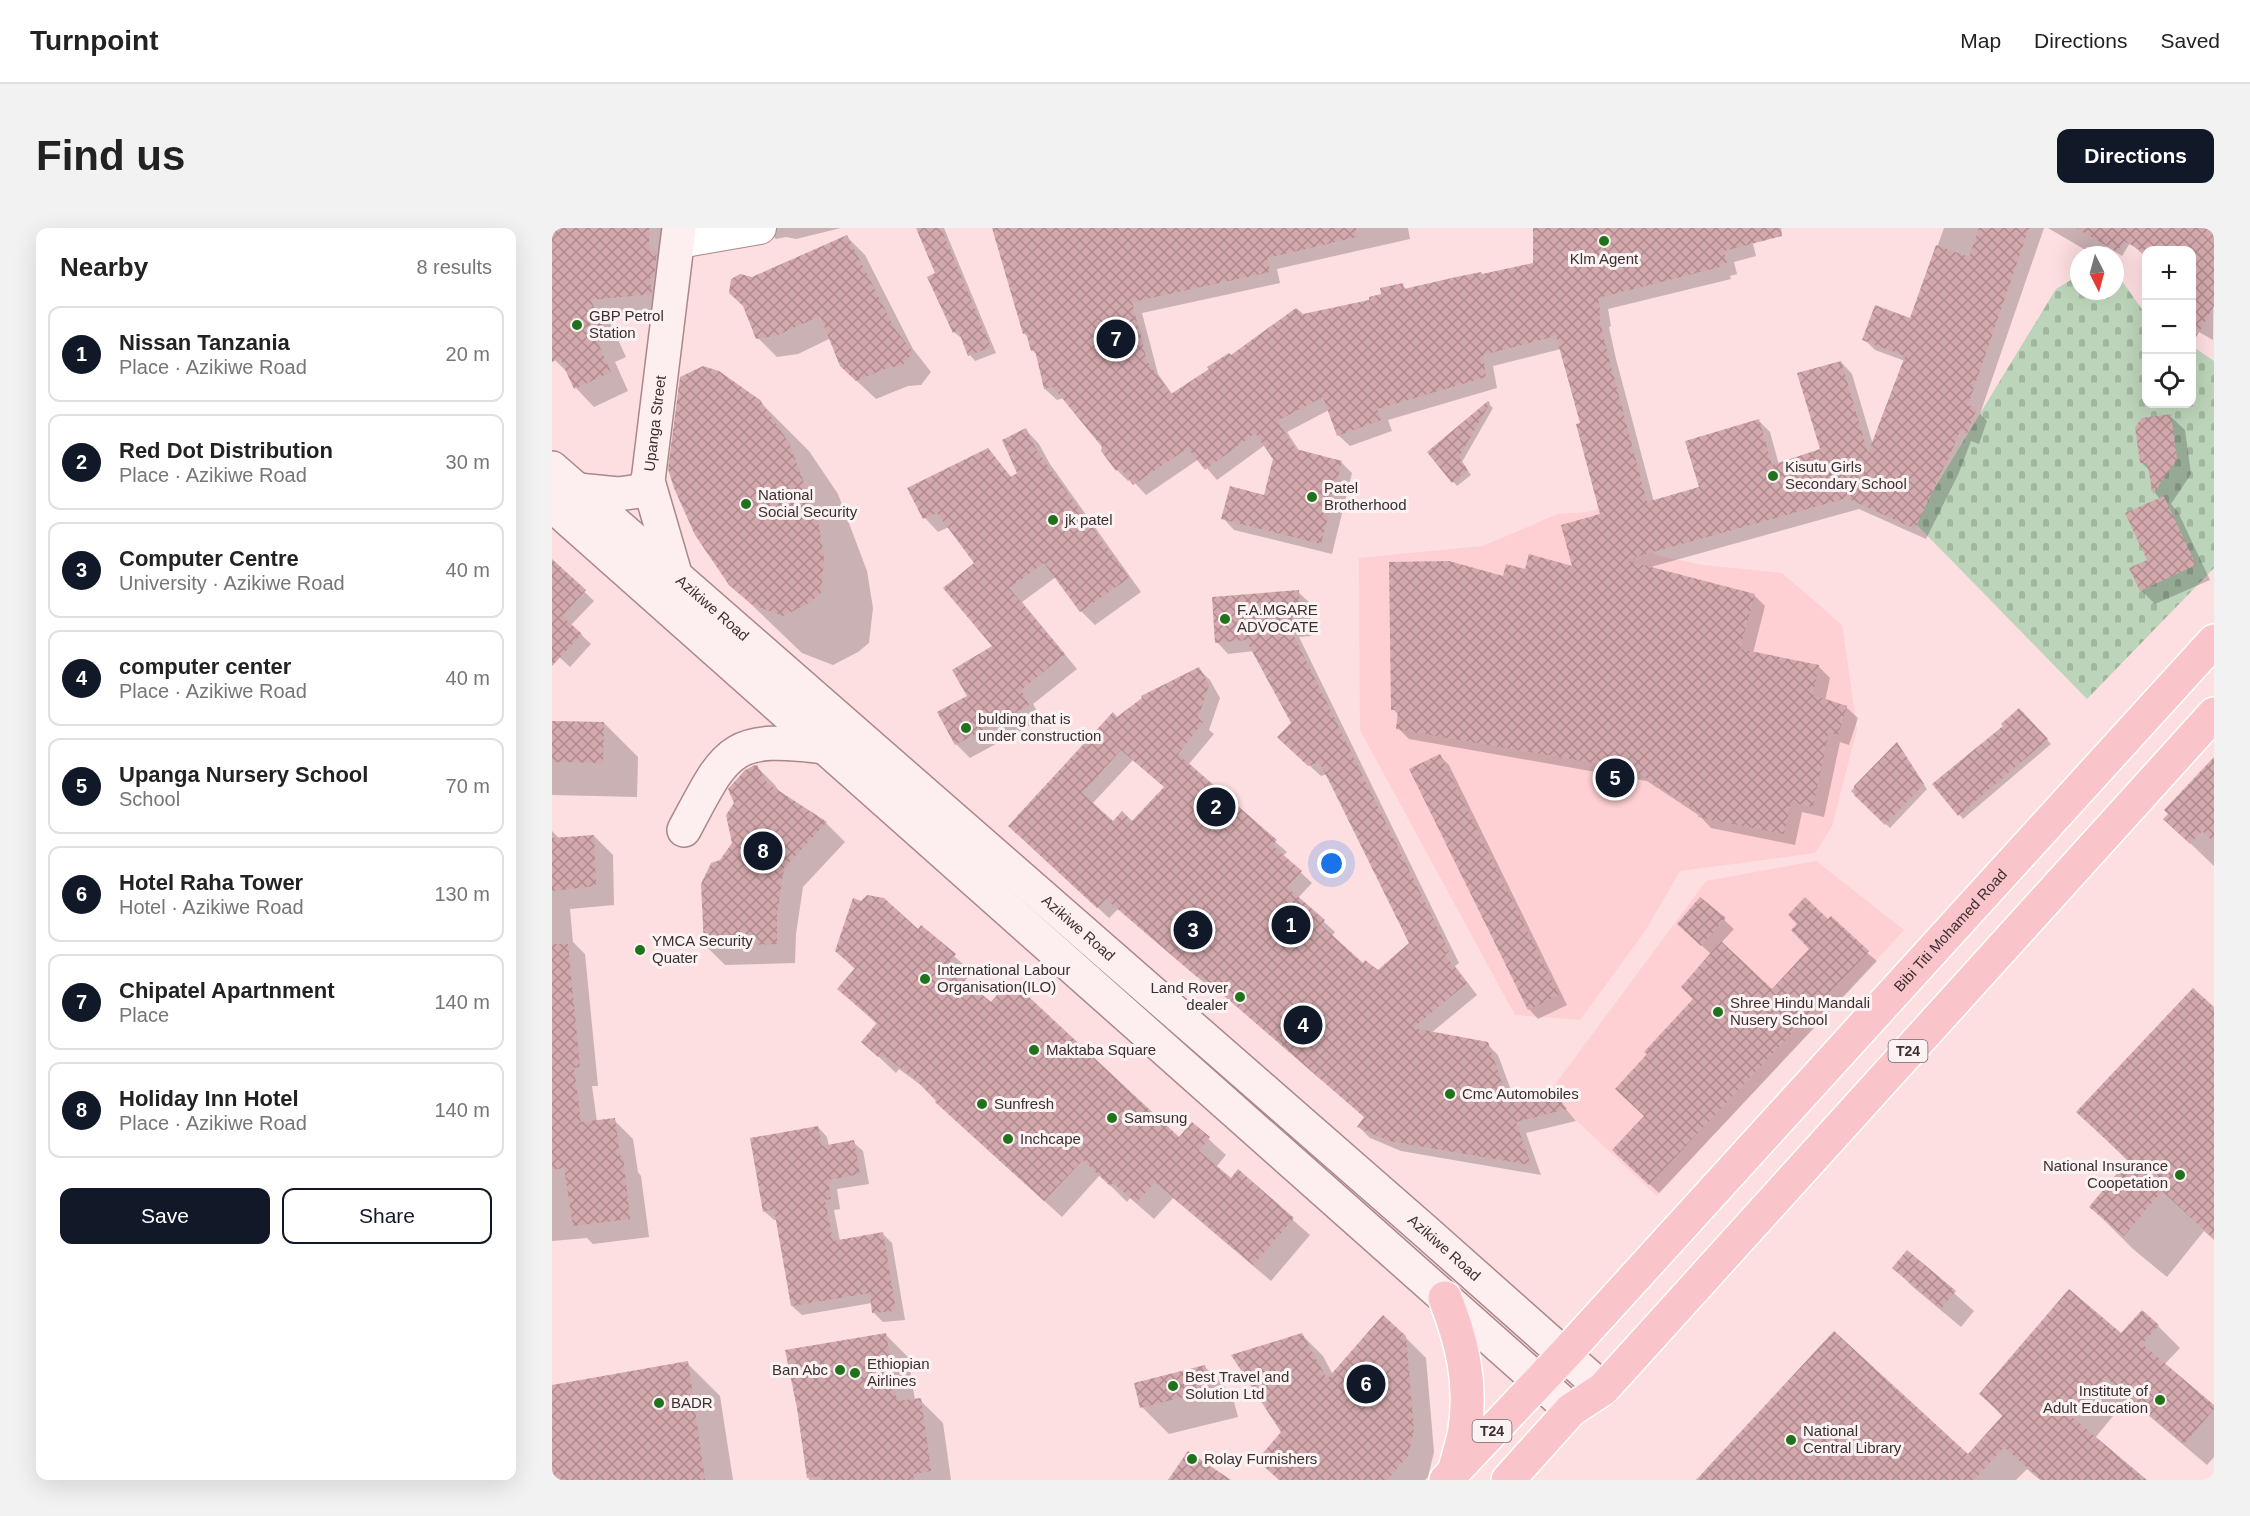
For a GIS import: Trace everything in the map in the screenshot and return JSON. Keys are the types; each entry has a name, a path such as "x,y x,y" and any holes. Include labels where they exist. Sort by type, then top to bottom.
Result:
{"highway":[{"name":"Bibi Titi Mohamed Road","path":"1565,1354 2214,641"},
{"name":"T24","path":"1508,1480 1571,1410 1603,1389 2214,714"},
{"path":"1445,1299 1461,1344 1466,1388 1465,1429 1450,1476"},
{"name":"T24","path":"1450,1476 1565,1354"}],"street":[{"path":"679,235 760,228"},
{"name":"Upanga Street","path":"678,617 676,576 648,481 679,235"},
{"name":"Azikiwe Road","path":"552,468 565,498 678,617 1571,1410"},
{"path":"565,498 640,491 648,481"},
{"name":"Azikiwe Road","path":"565,498 676,576 1603,1389"},
{"path":"684,830 723,761 736,752 752,745 771,742 824,747"}],"shaded area":[{"path":"1601,508 1623,514 1655,555 1703,565 1782,573 1842,625 1857,729 1832,826 1815,853 1680,871 1645,931 1580,1020 1515,1015 1360,730 1359,558 1483,546 1558,514 1588,512"},
{"name":"Shree Hindu Mandali Nusery School","path":"1816,861 1904,930 1657,1196 1548,1094 1706,881"}],"green space":[{"path":"2070,280 2070,300 2124,300 2124,284 2142,309 2142,408 2196,408 2196,349 2214,361 2214,568 2087,699 1914,522 2056,289"}],"building":[{"path":"552,228 649,228 649,251 657,250 654,277 650,278 652,294 591,300 608,339 598,343 611,372 574,389 560,358 552,362"},
{"path":"916,228 941,228 991,347 968,356 958,330 953,333 927,277 935,273"},
{"path":"992,228 1356,228 1357,237 1267,258 1270,272 1132,302 1147,361 1171,394 1209,369 1207,367 1229,353 1231,355 1296,308 1303,314 1369,300 1369,297 1381,294 1380,288 1403,283 1404,289 1533,263 1533,228 1781,228 1782,236 1724,251 1727,263 1720,267 1598,298 1601,315 1599,316 1606,347 1647,502 1699,487 1685,441 1759,419 1772,465 1820,449 1797,373 1841,361 1868,453 1905,356 1862,340 1875,305 1910,318 1936,245 1969,257 1979,228 2029,228 1968,405 1977,408 1967,433 1960,431 1915,529 1847,498 1624,560 1755,594 1740,649 1819,665 1813,695 1847,706 1838,735 1829,732 1813,807 1791,802 1784,834 1698,817 1699,813 1634,770 1396,729 1398,710 1391,710 1389,562 1449,561 1503,576 1506,564 1525,569 1529,554 1572,566 1561,525 1600,514 1576,424 1580,423 1556,336 1483,355 1486,377 1377,409 1381,420 1337,436 1323,397 1277,421 1296,449 1342,461 1321,544 1221,519 1230,486 1264,495 1273,459 1255,433 1205,470 1188,448 1133,485 1120,468 1116,471 1101,451 1102,447 1053,387 1044,389 1035,350 1031,351 1026,333 1023,334"},
{"path":"2076,228 2214,228 2214,306 2196,337 2196,246 2142,246 2140,250 2124,241 2121,246 2107,246"},
{"path":"847,235 895,329 913,352 902,366 889,367 856,381 840,366 820,316 778,335 756,339 743,306 729,293 731,279 740,274 752,277"},
{"name":"National Social Security","path":"703,366 719,371 760,400 789,443 818,520 824,558 821,593 809,603 783,616 751,604 729,585 695,535 674,488 668,469 680,377"},
{"path":"1488,401 1490,403 1459,457 1468,470 1452,483 1427,452"},
{"path":"2171,414 2177,459 2153,494 2147,463 2140,463 2135,427 2142,418"},
{"path":"1026,428 1036,449 1129,578 1080,612 1044,563 1009,588 1065,654 1021,690 1029,705 955,745 937,712 967,696 952,670 992,646 943,588 974,563 937,513 923,519 907,488 988,448 1011,477 1017,473 1002,440"},
{"path":"2164,496 2196,565 2140,591 2129,568 2147,560 2125,513"},
{"path":"552,559 586,590 562,616 582,634 552,666"},
{"path":"1299,590 1301,626 1289,626 1449,951 1445,955 1467,983 1413,1028 1488,1042 1508,1101 1552,1090 1567,1109 1516,1122 1531,1165 1389,1141 1357,1127 1364,1117 1199,974 1197,977 1106,899 1097,908 1008,826 1113,712 1117,717 1142,698 1141,696 1199,667 1209,685 1198,718 1203,722 1178,754 1277,840 1272,845 1302,871 1287,887 1325,920 1321,925 1363,963 1365,960 1378,970 1409,943 1319,762 1308,766 1277,737 1291,723 1246,640 1215,643 1212,597","holes":["1121,750 1164,787 1132,821 1122,811 1113,821 1082,793"]},
{"path":"2019,708 2048,739 1958,816 1932,784 2003,726 2001,724"},
{"path":"552,721 604,722 603,763 552,762"},
{"path":"1897,742 1924,784 1885,825 1854,795 1854,786"},
{"path":"1440,754 1559,995 1528,1010 1409,769"},
{"path":"2214,757 2214,842 2202,831 2190,844 2163,819 2168,814 2164,810"},
{"path":"755,765 767,783 827,822 784,868 777,915 777,944 704,947 701,884 711,863 720,860 732,843 726,815 734,803 728,789 745,770"},
{"path":"594,835 596,886 552,891 552,838"},
{"path":"867,895 884,898 918,929 921,925 956,954 947,966 991,1002 1008,982 1029,997 1179,1137 1192,1122 1210,1137 1199,1151 1231,1178 1238,1169 1294,1218 1253,1265 1155,1182 1136,1203 1113,1183 1110,1186 1083,1160 1044,1201 935,1102 914,1078 882,1054 878,1057 861,1042 877,1023 837,989 855,968 835,951 853,898 861,901"},
{"path":"1700,897 1726,918 1701,946 1677,924"},
{"path":"1805,897 1828,919 1831,916 1869,951 1649,1185 1612,1150 1644,1116 1615,1089 1647,1054 1644,1052 1693,999 1681,987 1721,941 1772,989 1809,949 1791,930 1797,924 1788,915"},
{"path":"552,944 568,944 580,1067 574,1068 581,1122 615,1118 620,1156 623,1155 630,1219 573,1226 564,1168 552,1170"},
{"name":"National Insurance Coopetation","path":"2193,988 2214,1007 2214,1239 2162,1191 2124,1236 2089,1207 2128,1160 2076,1112"},
{"path":"818,1126 822,1146 854,1140 860,1174 828,1180 831,1199 825,1200 833,1241 883,1232 896,1311 872,1313 870,1293 791,1306 774,1209 763,1212 750,1138"},
{"path":"1907,1250 1956,1291 1941,1309 1892,1268"},
{"path":"2069,1289 2121,1333 2142,1310 2159,1325 2142,1344 2214,1405 2214,1409 2184,1444 2105,1377 2072,1417 2147,1480 2041,1480 2004,1447 1974,1480 1696,1480 1834,1331 1968,1454 2003,1415 1979,1394"},
{"path":"1383,1315 1406,1336 1414,1430 1408,1456 1387,1480 1279,1480 1257,1460 1281,1432 1231,1355 1302,1333 1327,1379"},
{"path":"886,1333 897,1401 921,1398 931,1471 913,1474 914,1480 822,1480 822,1476 807,1478 797,1408 785,1350"},
{"path":"688,1361 705,1480 552,1480 552,1385"},
{"name":"Best Travel and Solution Ltd","path":"1205,1365 1212,1390 1140,1408 1134,1383"},
{"name":"Rolay Furnishers","path":"1188,1451 1231,1480 1168,1480"}],"place":[{"name":"Klm Agent","path":"1604,241"},
{"name":"GBP Petrol Station","path":"577,325"},
{"name":"Chipatel Apartnment","path":"1116,339"},
{"name":"Kisutu Girls Secondary School","path":"1773,476"},
{"name":"Patel Brotherhood","path":"1312,497"},
{"name":"National Social Security","path":"746,504"},
{"name":"jk patel","path":"1053,520"},
{"name":"F.A.MGARE ADVOCATE","path":"1225,619"},
{"name":"bulding that is under construction","path":"966,728"},
{"name":"Upanga Nursery School","path":"1615,778"},
{"name":"Red Dot Distribution","path":"1216,807"},
{"name":"Holiday Inn Hotel","path":"763,851"},
{"name":"Nissan Tanzania","path":"1291,925"},
{"name":"Computer Centre","path":"1193,930"},
{"name":"YMCA Security Quater","path":"640,950"},
{"name":"International Labour Organisation(ILO)","path":"925,979"},
{"name":"Land Rover dealer","path":"1240,997"},
{"name":"Shree Hindu Mandali Nusery School","path":"1718,1012"},
{"name":"computer center","path":"1303,1025"},
{"name":"Maktaba Square","path":"1034,1050"},
{"name":"Cmc Automobiles","path":"1450,1094"},
{"name":"Sunfresh","path":"982,1104"},
{"name":"Samsung","path":"1112,1118"},
{"name":"Inchcape","path":"1008,1139"},
{"name":"National Insurance Coopetation","path":"2180,1175"},
{"name":"Ban Abc","path":"840,1370"},
{"name":"Ethiopian Airlines","path":"855,1373"},
{"name":"Hotel Raha Tower","path":"1366,1384"},
{"name":"Best Travel and Solution Ltd","path":"1173,1386"},
{"name":"Institute of Adult Education","path":"2160,1400"},
{"name":"BADR","path":"659,1403"},
{"name":"National Central Library","path":"1791,1440"},
{"name":"Rolay Furnishers","path":"1192,1459"}]}
